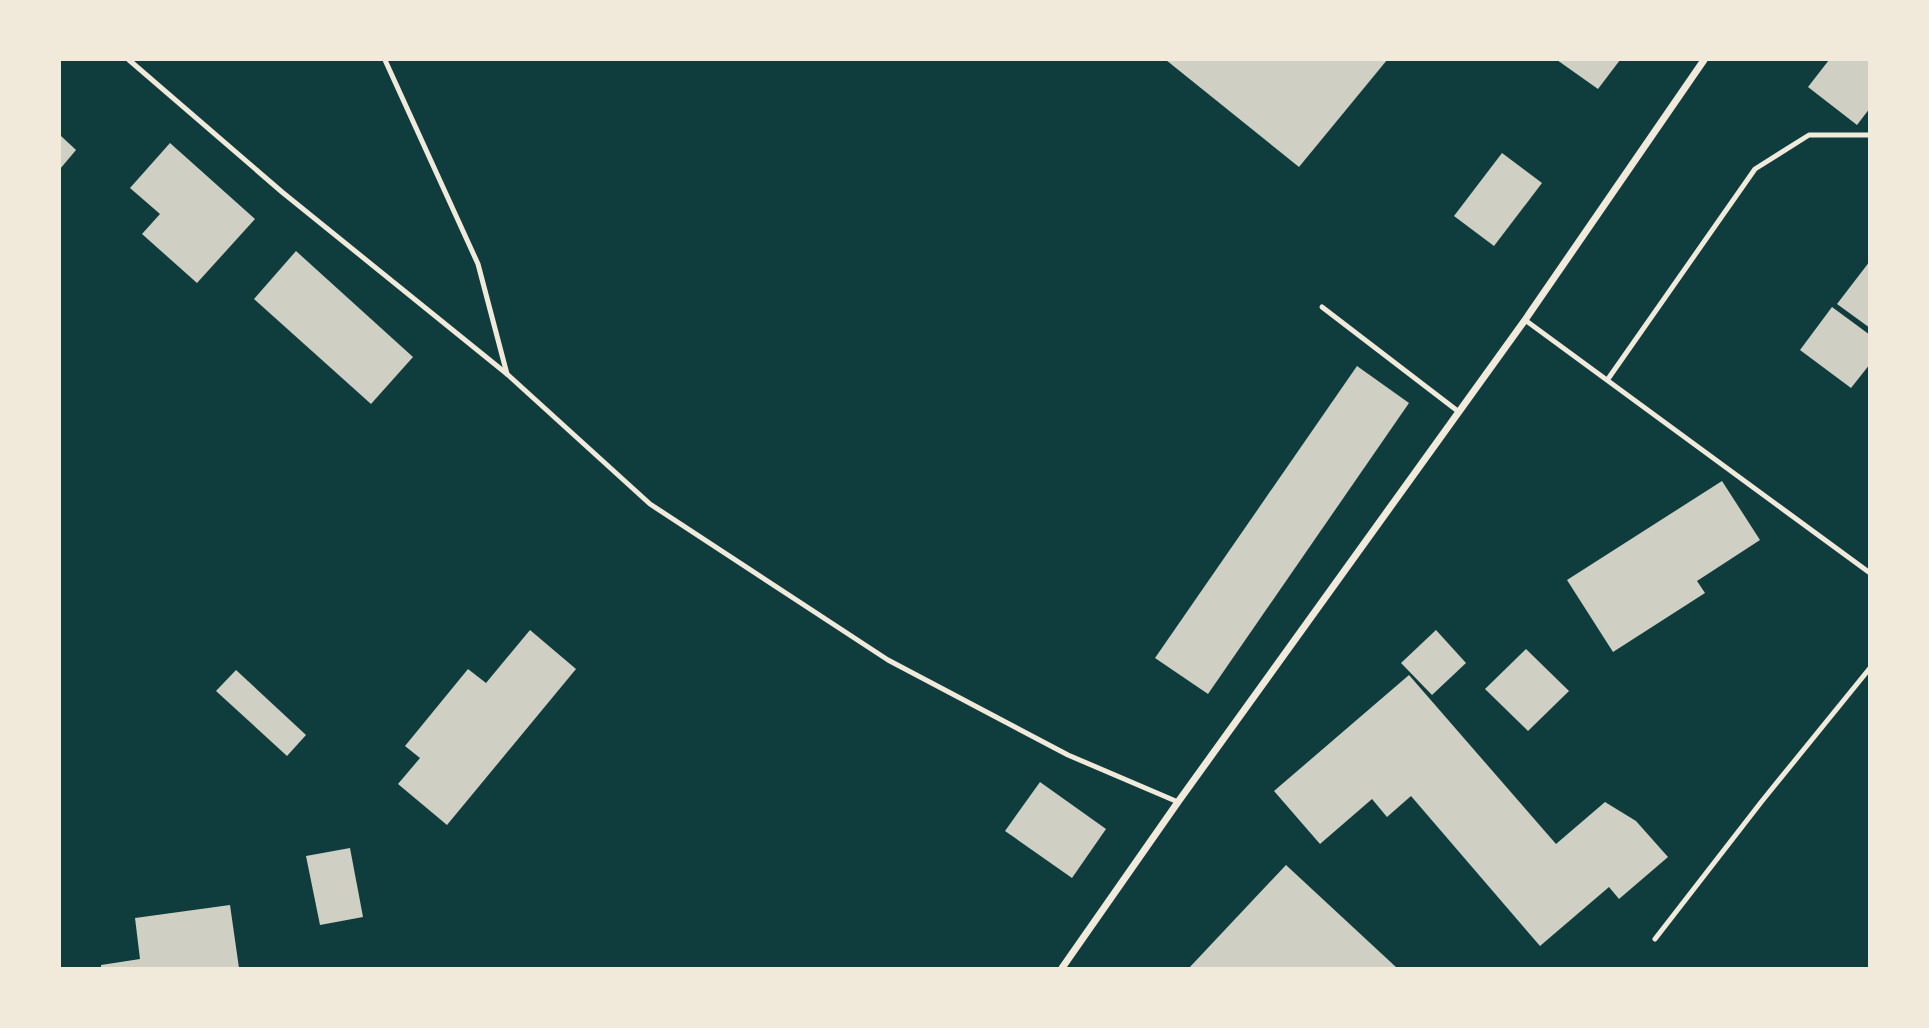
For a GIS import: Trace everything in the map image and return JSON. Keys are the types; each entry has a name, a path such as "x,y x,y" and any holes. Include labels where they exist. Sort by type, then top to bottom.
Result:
{"street":[{"path":"1062,968 1178,802 1525,320 1704,60"}],"lane":[{"path":"129,60 282,192 507,374 650,504 888,660 1068,755 1178,802"},
{"path":"385,60 478,264 507,374"},
{"path":"1608,379 1755,169 1809,135 1870,135"},
{"path":"1322,307 1459,412"},
{"path":"1525,320 1870,573"},
{"path":"1655,939 1870,668"}],"building":[{"path":"1166,60 1387,60 1299,167"},
{"path":"1557,60 1620,60 1598,89"},
{"path":"1829,60 1870,60 1870,108 1857,125 1808,87"},
{"path":"60,135 76,150 60,169"},
{"path":"170,143 255,219 197,283 142,234 160,214 130,188"},
{"path":"1502,153 1542,183 1494,246 1454,216"},
{"path":"296,251 413,357 371,404 254,299"},
{"path":"1870,261 1870,328 1837,304"},
{"path":"1832,307 1870,335 1870,364 1851,388 1800,350"},
{"path":"1357,366 1409,403 1208,694 1155,658"},
{"path":"1722,481 1760,540 1697,581 1705,593 1613,652 1567,580"},
{"path":"530,630 576,669 447,825 398,784 420,758 405,746 468,669 486,683"},
{"path":"1436,630 1466,663 1432,695 1401,663"},
{"path":"1526,649 1569,691 1528,731 1485,689"},
{"path":"236,670 306,735 287,756 216,691"},
{"path":"1409,675 1556,844 1605,802 1636,821 1668,857 1619,899 1609,887 1540,946 1411,796 1387,817 1372,799 1320,844 1274,791"},
{"path":"1040,782 1106,829 1072,878 1005,831"},
{"path":"350,848 363,917 320,925 306,856"},
{"path":"1286,865 1397,968 1189,968"},
{"path":"230,905 239,968 101,968 101,965 140,959 135,918"}]}
